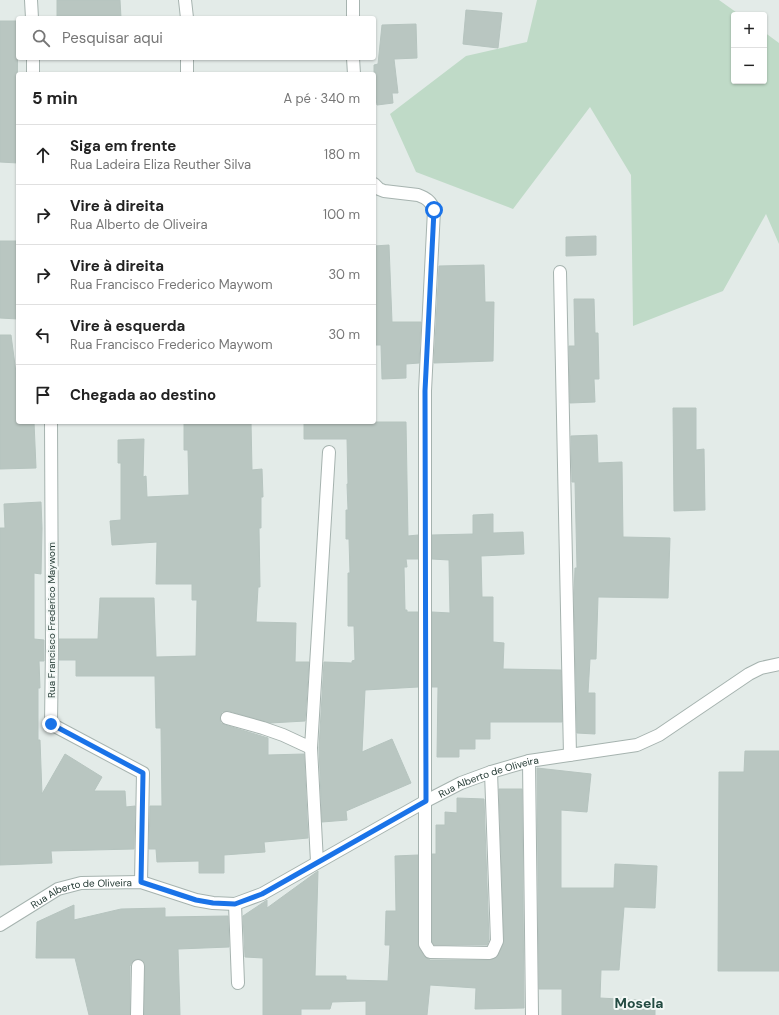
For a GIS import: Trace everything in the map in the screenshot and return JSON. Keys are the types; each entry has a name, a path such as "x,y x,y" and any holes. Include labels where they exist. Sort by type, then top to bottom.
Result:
{"street":[{"path":"31,0 32,16"},
{"path":"185,0 187,16"},
{"path":"353,0 353,16"},
{"path":"33,60 33,72"},
{"path":"187,60 187,72"},
{"path":"353,60 354,72"},
{"path":"376,186 384,191 418,195 429,200 434,210 425,391 425,944 430,952 489,953 492,952 497,941 491,772"},
{"path":"560,272 570,755"},
{"name":"Rua Francisco Frederico Maywom","path":"51,424 51,724 143,773 141,882"},
{"path":"317,862 310,748 329,452"},
{"name":"Rua Alberto de Oliveira","path":"0,925 58,889 81,883 141,882 196,900 213,903 235,904 262,894 426,801 461,783 491,772 529,761 637,745 659,735 749,674 761,668 779,664"},
{"path":"226,718 283,735 310,748"},
{"path":"529,761 532,1015"},
{"path":"235,904 238,983"},
{"path":"137,1015 138,966"}],"green space":[{"path":"537,0 719,0 736,12 731,12 731,84 767,84 767,34 779,43 779,244 766,214 723,291 633,326 631,175 590,107 513,209 416,172 390,114 466,56 527,42"}],"building":[{"path":"57,0 120,0 121,16 57,16"},
{"path":"466,10 502,13 498,48 463,44"},
{"path":"0,21 16,21 16,60 18,60 17,72 16,72 16,163 0,162"},
{"path":"416,24 417,58 394,59 398,93 392,93 393,103 377,105 376,72 374,72 374,65 378,64 382,25"},
{"path":"596,236 596,255 566,256 566,237"},
{"path":"0,241 16,241 16,319 0,318"},
{"path":"389,245 392,322 421,322 419,363 406,364 406,378 382,379 381,345 376,345 376,246"},
{"path":"484,265 485,302 494,302 493,361 434,363 439,266"},
{"path":"574,299 594,299 595,333 598,333 599,379 594,379 595,402 570,403 569,346 575,346"},
{"path":"0,335 11,335 16,373 16,424 34,424 36,468 0,469"},
{"path":"673,408 696,408 696,450 704,449 705,510 674,511"},
{"path":"376,422 406,422 408,536 418,535 418,559 406,559 407,567 404,567 405,610 407,610 407,612 418,612 418,687 365,690 362,752 392,739 411,783 346,811 347,820 322,822 319,748 324,662 352,663 352,661 355,660 354,626 348,626 348,573 350,573 349,539 346,539 346,510 348,510 347,439 304,439 304,424 376,424"},
{"path":"184,424 251,424 252,470 262,469 263,497 261,497 261,528 259,528 260,587 258,587 256,622 296,623 295,662 309,662 305,721 270,723 229,711 222,712 220,719 221,723 225,725 268,738 268,755 304,754 308,838 264,842 265,852 224,855 224,873 199,873 199,861 157,862 156,849 149,849 150,806 162,806 161,728 156,728 155,676 76,676 76,660 59,660 59,639 98,639 100,598 154,598 156,657 196,656 197,600 192,600 192,584 156,584 157,542 112,545 110,521 121,520 121,463 118,463 118,440 144,439 143,477 146,476 147,497 189,495 188,450 184,450"},
{"path":"597,435 598,463 622,462 623,537 670,538 668,598 598,597 596,659 590,659 588,693 595,693 595,734 577,733 574,593 575,568 577,568 575,482 572,482 571,436"},
{"path":"41,502 41,574 34,573 34,639 44,640 44,661 39,661 40,688 38,688 38,740 40,740 42,794 65,754 102,777 94,791 125,791 126,807 135,806 134,849 51,851 52,863 0,865 0,528 5,528 4,504"},
{"path":"493,514 493,533 523,532 524,554 481,556 482,597 493,597 493,642 504,643 503,669 561,670 562,722 490,722 490,739 475,739 475,749 459,749 459,757 437,757 438,687 432,687 432,612 450,613 449,560 432,559 432,535 473,534 473,515"},
{"path":"745,751 779,751 779,971 718,971 719,772 744,772"},
{"path":"537,768 591,774 587,812 561,810 561,888 614,888 615,864 657,866 655,908 624,907 619,970 601,970 600,998 655,1001 655,1015 562,1015 562,989 539,989"},
{"path":"499,789 522,789 524,1008 475,1009 476,988 430,985 427,1015 366,1015 366,1001 332,1002 330,1009 301,1009 301,1015 263,1015 263,958 245,957 243,916 267,900 267,908 318,871 315,976 346,976 346,980 388,981 390,945 385,945 386,911 396,911 395,856 418,855 418,944 424,956 430,960 489,960 497,957 504,941"},
{"path":"457,798 484,799 489,940 487,945 434,945 432,942 432,854 436,854 436,825 445,825 445,812 457,813"},
{"path":"74,905 74,920 121,909 165,908 165,917 228,916 229,947 178,949 180,1015 144,1015 145,966 142,960 138,959 132,962 130,966 130,1015 89,1015 75,958 36,958 37,922"}],"district":[{"name":"Mosela","path":"639,1003"}],"route":[{"path":"51,724 143,773 141,882 196,900 213,903 235,904 262,894 426,801 425,391 434,210"}]}
